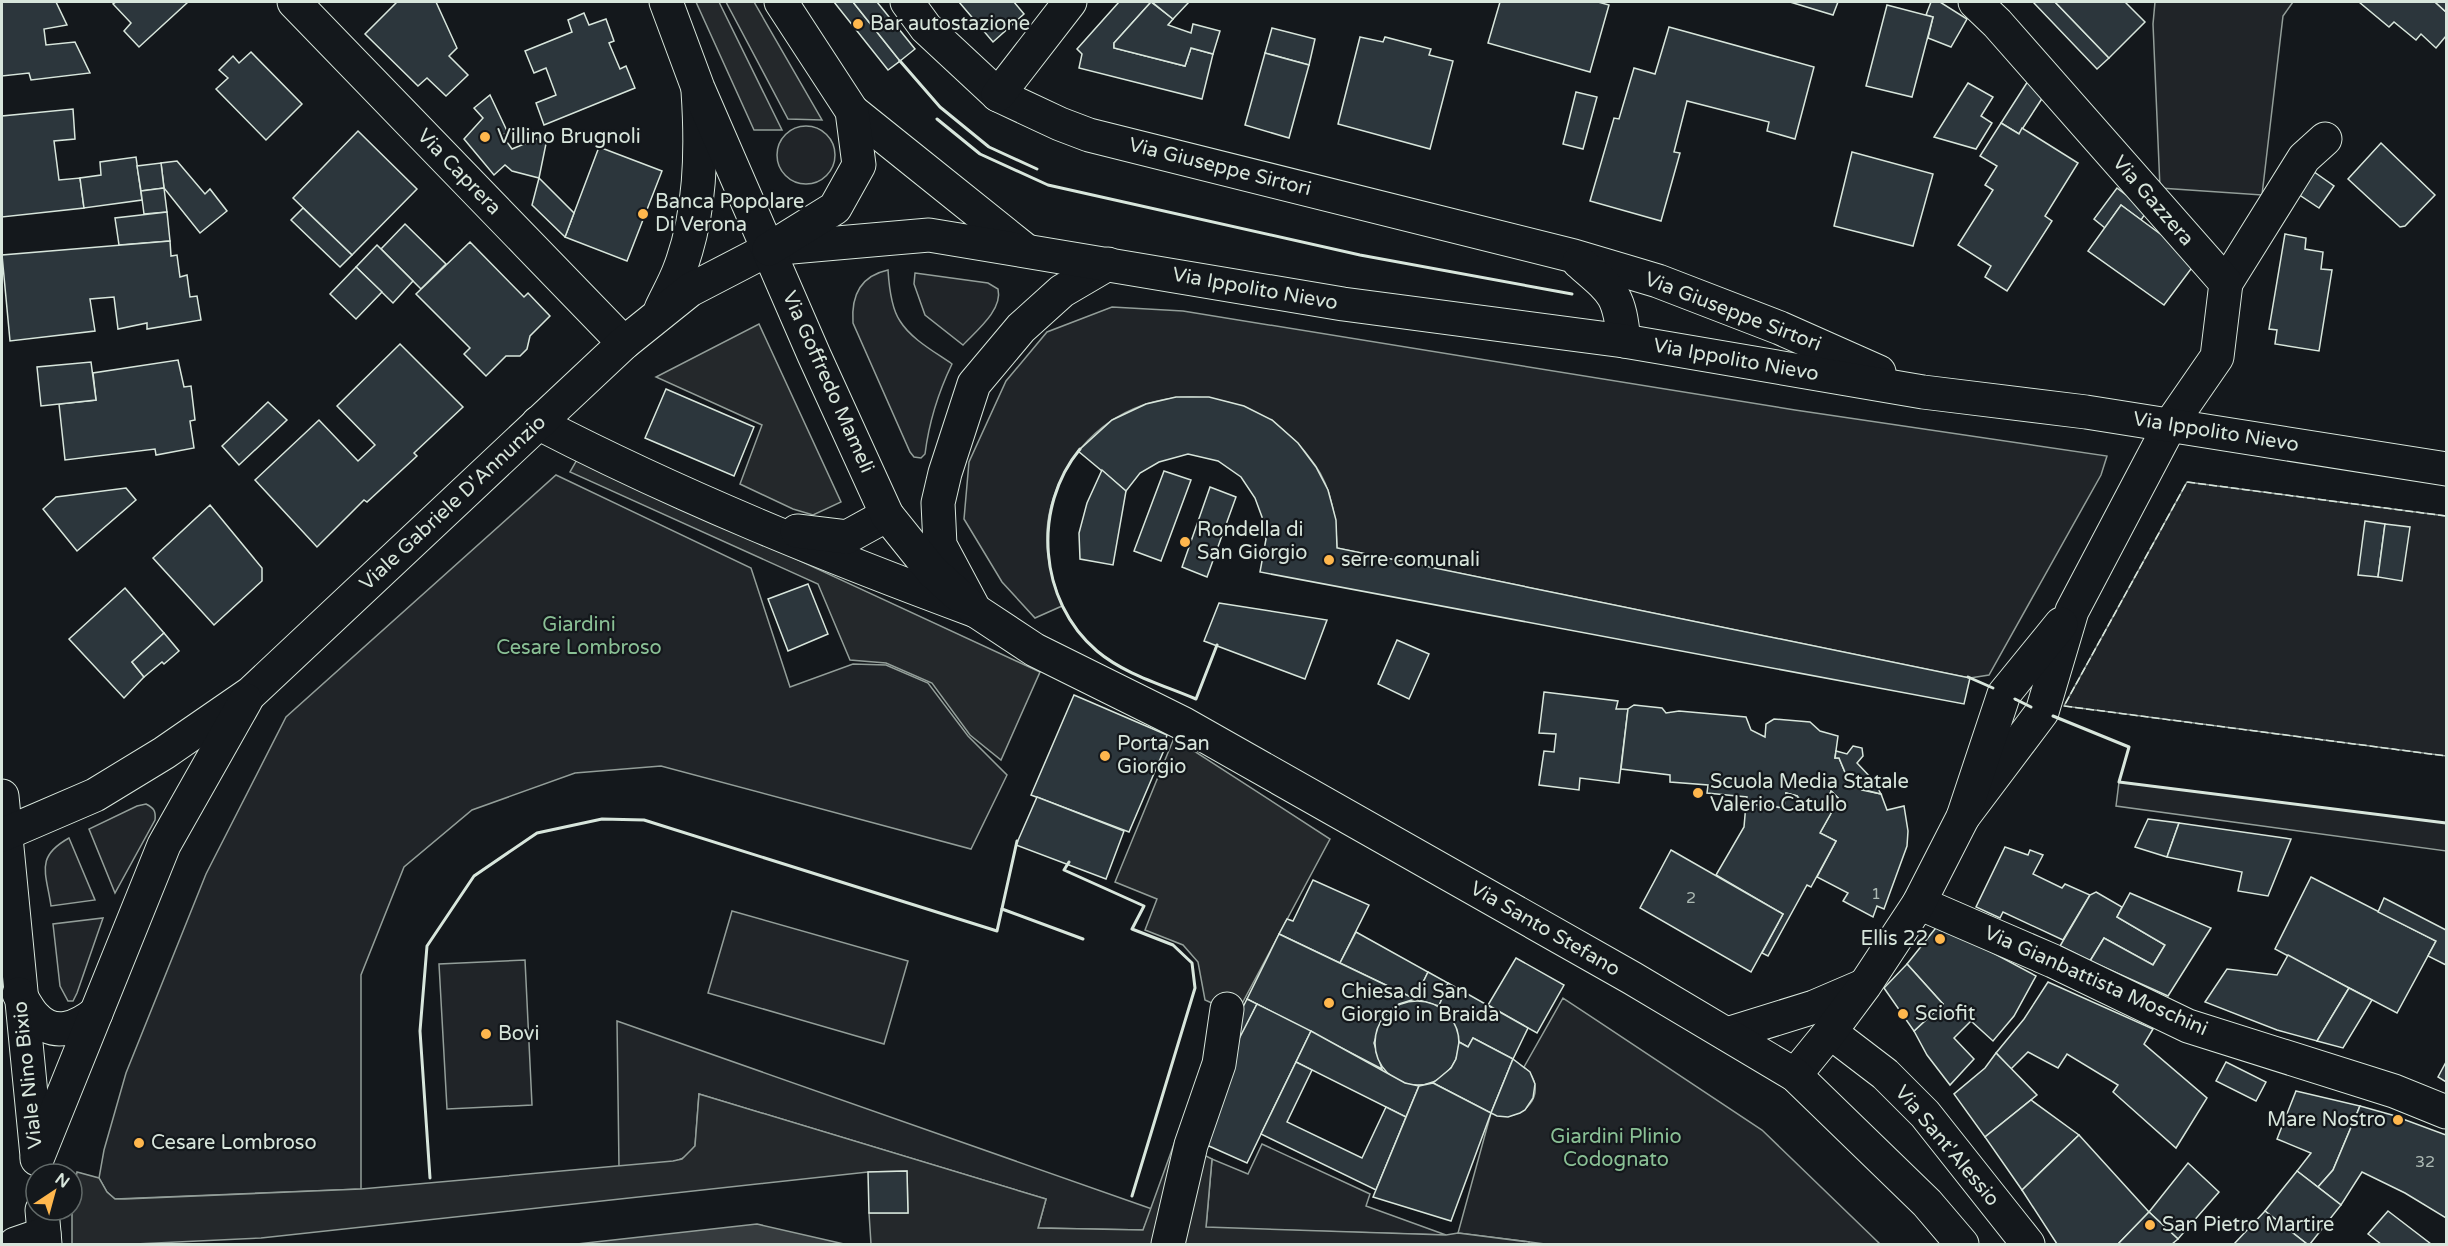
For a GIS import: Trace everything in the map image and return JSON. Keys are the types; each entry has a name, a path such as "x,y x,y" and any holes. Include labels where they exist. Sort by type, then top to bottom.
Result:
{"street":[{"name":"Via Caprera","path":"294,2 624,343"},
{"name":"Via Goffredo Mameli","path":"666,2 698,88 814,355 887,515 932,571 976,611 1035,650 1083,674"},
{"path":"781,2 852,111 1025,251"},
{"name":"Via Giuseppe Sirtori","path":"907,2 927,28 998,95 1060,124 1089,135 1574,256 1658,281 1780,328 1923,392"},
{"path":"998,95 1070,2"},
{"name":"Via Gazzera","path":"1975,2 2226,283"},
{"name":"Viale Gabriele D'Annunzio","path":"658,316 680,270 693,224 701,132 698,88"},
{"path":"769,249 835,208 859,165 852,111"},
{"path":"1794,1075 1865,985 1919,903 1963,817 2004,694 2072,611 2170,425 2217,357 2226,283 2304,158 2325,139"},
{"name":"Via Ippolito Nievo","path":"769,249 929,235 1343,304 1624,341 1923,392 2086,412 2446,469"},
{"name":"Viale Gabriele D'Annunzio","path":"4,834 95,795 164,753 251,693 624,343 690,290 769,249"},
{"name":"Via Giuseppe Sirtori","path":"1574,256 1611,290 1620,310 1624,341"},
{"path":"976,611 940,545 938,502 945,472 974,384 1021,328 1062,291 1108,264"},
{"name":"Via Goffredo Mameli","path":"538,423 578,444 867,572 976,611"},
{"name":"Via Goffredo Mameli","path":"760,526 847,537 887,515"},
{"name":"Via Santo Stefano","path":"1083,674 1184,724 1621,972 1794,1075 1927,1203 1962,1245"},
{"name":"Viale Gabriele D'Annunzio","path":"40,1162 96,1013 164,845 251,693"},
{"name":"Viale Nino Bixio","path":"2,796 19,994 37,1162"},
{"name":"Via Gianbattista Moschini","path":"1919,903 2053,961 2188,1026 2394,1091 2446,1112"},
{"path":"1727,1034 1814,1007 1865,985"},
{"path":"19,994 35,1018 50,1029 67,1029 82,1024 96,1013"},
{"path":"1168,1245 1191,1145 1219,1064 1227,1009"},
{"name":"Via Sant'Alessio","path":"1830,1032 1885,1074 1925,1114 2028,1245"}],"green space":[{"path":"2155,2 2293,2 2283,16 2262,195 2160,188 2153,24"},
{"path":"806,126 817,128 830,139 835,155 833,166 822,179 806,184 795,182 782,171 777,155 779,144 790,131"},
{"path":"888,270 893,303 900,321 917,339 952,364 938,397 925,454 921,458 914,457 910,452 853,323 854,304 859,289 870,277"},
{"path":"915,273 988,283 998,289 993,312 963,345 925,315 914,284"},
{"path":"1112,307 1183,311 1795,410 2107,456 2101,475 1989,675 1970,678 1337,548 1334,515 1321,474 1290,436 1260,415 1227,402 1193,397 1158,401 1125,413 1095,433 1070,463 1053,500 1047,530 1050,566 1062,606 1035,618 1002,582 964,519 969,462 1006,381 1047,332"},
{"name":"Giardini Cesare Lombroso","path":"556,475 751,568 790,687 853,664 886,665 928,683 968,736 1007,775 971,849 661,766 575,773 472,810 404,867 361,975 361,1189 115,1199 107,1192 99,1178 104,1150 126,1073 206,874 286,717"},
{"path":"2187,482 2446,516 2446,756 2064,706"},
{"path":"2119,782 2446,823 2446,851 2116,806"},
{"path":"146,804 154,810 155,820 115,893 89,829"},
{"path":"69,838 95,900 51,906 45,866 51,852"},
{"path":"732,911 908,961 884,1044 708,993"},
{"path":"103,918 77,993 73,1001 68,1001 60,986 53,924"},
{"name":"Bovi","path":"525,960 532,1105 447,1109 439,964"},
{"name":"Giardini Plinio Codognato","path":"1563,998 1762,1130 1880,1244 1545,1244 1458,1233 1491,1113 1503,1116 1514,1115 1530,1104 1535,1086 1532,1076 1524,1067"},
{"path":"617,1021 1152,1209 1143,1230 1038,1228 1046,1199 699,1094 695,1146 687,1155 668,1163 619,1167"},
{"path":"1262,1144 1370,1194 1366,1206 1446,1235 1206,1228 1212,1159 1248,1174"}],"shaded area":[{"path":"696,2 719,2 782,130 754,130"},
{"path":"726,2 754,2 822,120 788,119"},
{"path":"759,324 841,502 813,515 793,509 740,484 762,425 656,377"},
{"path":"578,458 1040,672 1001,760 970,735 932,683 886,663 850,660 818,584 570,472"},
{"path":"1174,738 1330,839 1237,1013 1200,1153 1212,1159 1206,1227 1446,1235 1458,1233 1529,1242 1529,1244 871,1244 869,1213 908,1213 907,1171 868,1172 261,1238 135,1244 72,1244 72,1222 84,1222 84,1174 99,1178 107,1192 115,1199 125,1199 361,1189 673,1161 682,1159 695,1146 699,1094 1046,1199 1038,1228 1143,1230 1223,1008 1205,1000 1198,962 1183,945 1145,930 1157,899 1115,882"},
{"path":"757,1224 844,1244 577,1244"}],"building":[{"path":"2,2 56,2 67,25 44,29 46,45 75,42 90,73 31,80 29,73 2,76"},
{"path":"116,2 188,2 139,47 124,31 131,23 113,4"},
{"path":"397,2 436,2 457,48 449,56 468,75 446,96 427,78 418,86 365,34"},
{"path":"834,2 853,2 900,61 888,70"},
{"path":"853,2 877,2 915,49 900,61"},
{"path":"959,2 1014,2 1024,14 993,42"},
{"path":"1119,2 1151,2 1114,43 1114,48 1185,66 1191,48 1213,54 1202,99 1079,68 1082,54 1077,49"},
{"path":"1151,2 1173,19 1168,25 1191,33 1193,24 1220,31 1213,54 1191,48 1185,66 1114,48 1114,43"},
{"path":"1152,2 1189,2 1173,19"},
{"path":"1500,2 1598,2 1609,5 1590,72 1488,43"},
{"path":"1790,2 1838,2 1833,15"},
{"path":"1931,2 1940,2 1967,19 1951,47 1928,38 1933,17 1926,15"},
{"path":"2033,2 2055,2 2109,58 2097,69"},
{"path":"2055,2 2125,2 2145,22 2109,58"},
{"path":"2359,2 2435,2 2446,12 2446,36 2436,48 2421,34 2416,40 2394,22 2389,27"},
{"path":"2435,2 2446,2 2446,12"},
{"path":"1887,5 1933,17 1912,97 1866,86"},
{"path":"584,13 589,25 606,19 614,41 609,43 620,69 626,66 635,88 544,125 536,103 556,95 546,68 534,73 525,51 572,32 568,20"},
{"path":"1669,27 1814,67 1795,139 1767,131 1769,122 1687,101 1674,152 1680,153 1661,221 1590,201 1614,118 1619,119 1634,68 1655,74"},
{"path":"1272,28 1315,39 1309,65 1265,53"},
{"path":"1360,37 1383,42 1385,37 1431,49 1429,55 1453,61 1430,149 1338,124"},
{"path":"251,52 302,104 266,140 216,89 228,78 219,70 233,56 239,63"},
{"path":"1265,53 1309,65 1289,138 1245,125"},
{"path":"2028,81 2043,97 2019,134 2001,123"},
{"path":"1968,83 1993,97 1981,116 1992,123 1976,149 1934,137"},
{"path":"1576,92 1597,97 1583,149 1563,144"},
{"name":"Villino Brugnoli","path":"490,95 508,133 502,135 512,149 548,134 539,178 512,171 505,165 494,175 464,139 483,118 474,108"},
{"path":"73,109 75,139 54,141 59,180 80,178 84,208 2,217 2,116"},
{"path":"2001,123 2019,134 2022,128 2078,163 2045,216 2052,221 2007,291 1985,277 1991,266 1958,245 1993,190 1985,185 1997,166 1980,156"},
{"path":"358,131 417,189 352,255 293,198"},
{"path":"2381,143 2435,195 2405,226 2400,227 2348,179"},
{"path":"599,147 662,171 627,261 565,237"},
{"path":"1852,152 1933,174 1913,246 1834,226"},
{"path":"136,157 142,200 84,208 80,178 101,175 100,162"},
{"path":"177,161 205,194 210,189 227,211 200,233 164,188 161,163"},
{"path":"161,163 164,188 141,191 137,166"},
{"path":"2310,169 2334,186 2319,208 2295,192"},
{"path":"539,178 574,213 565,237 532,205"},
{"path":"164,188 167,212 144,214 141,191"},
{"path":"2117,188 2147,211 2141,220 2121,205 2105,228 2094,219"},
{"path":"2121,205 2197,261 2164,305 2088,251"},
{"path":"303,208 352,255 340,267 291,220"},
{"path":"167,212 170,241 119,245 115,218"},
{"path":"405,224 446,264 421,289 381,249"},
{"path":"2285,234 2306,238 2305,249 2323,252 2321,269 2332,270 2319,351 2275,344 2277,330 2269,329"},
{"path":"170,241 171,256 177,255 180,277 187,275 190,297 197,296 201,320 147,329 147,323 118,329 114,297 90,299 95,331 10,341 2,255"},
{"path":"470,242 524,297 528,293 550,316 530,336 527,349 520,356 506,356 486,376 464,354 470,348 416,294"},
{"path":"377,245 413,281 393,303 356,267"},
{"path":"356,267 382,292 356,319 330,294"},
{"path":"400,344 463,407 414,453 417,456 367,502 364,500 317,547 255,480 319,420 358,461 375,445 337,406"},
{"path":"178,360 184,387 191,386 195,420 190,421 194,448 156,455 155,449 65,460 59,404 96,400 93,373"},
{"path":"91,362 96,400 41,406 37,367"},
{"path":"666,389 754,427 734,476 645,438"},
{"name":"serre comunali","path":"1176,397 1209,397 1244,406 1272,420 1298,443 1316,467 1328,490 1336,520 1337,548 1970,678 1964,704 1260,572 1266,539 1262,517 1255,498 1241,477 1218,461 1188,454 1159,462 1140,473 1126,491 1078,451 1112,420 1146,404"},
{"path":"268,402 287,420 239,465 222,446"},
{"path":"1102,470 1126,491 1113,565 1080,559 1079,533 1087,503"},
{"path":"1164,471 1191,480 1161,561 1134,551"},
{"path":"1210,487 1236,497 1207,577 1182,567"},
{"path":"126,488 136,500 77,551 43,509 56,497"},
{"path":"210,505 262,568 262,581 214,625 153,558"},
{"path":"2365,521 2385,524 2378,577 2358,575"},
{"path":"2385,524 2410,527 2402,581 2378,577"},
{"path":"808,584 828,634 788,651 768,599"},
{"path":"125,588 164,633 132,662 144,677 124,698 69,639"},
{"path":"1219,603 1327,620 1305,679 1204,641"},
{"path":"164,633 179,651 144,677 132,662"},
{"path":"1397,640 1429,654 1409,699 1378,684"},
{"path":"1544,692 1618,701 1616,709 1628,709 1619,783 1580,778 1579,790 1539,785 1544,751 1554,752 1556,734 1539,733"},
{"name":"Porta San Giorgio","path":"1074,695 1167,735 1165,742 1167,743 1129,832 1031,795"},
{"path":"1634,705 1662,708 1666,713 1679,711 1746,717 1751,730 1765,737 1766,724 1774,719 1810,722 1820,731 1838,736 1835,758 1839,758 1852,783 1862,790 1881,794 1887,810 1904,806 1908,831 1907,846 1884,909 1877,906 1873,917 1843,901 1848,893 1817,877 1836,841 1820,833 1839,799 1831,791 1827,804 1816,810 1806,808 1797,796 1786,793 1784,808 1746,804 1747,797 1707,793 1708,785 1670,782 1670,775 1621,769 1628,709"},
{"path":"1853,746 1862,748 1863,756 1857,763 1873,780 1881,794 1857,788 1847,777 1839,758 1835,758 1836,751 1847,754"},
{"path":"1831,791 1839,799 1820,833 1836,841 1811,887 1807,885 1768,956 1762,953 1783,914 1716,875 1744,827 1746,804 1784,808 1786,793 1797,796 1806,808 1816,810 1827,804"},
{"path":"1037,797 1124,831 1106,879 1016,845"},
{"path":"2148,819 2179,823 2167,857 2135,847"},
{"path":"2179,823 2291,839 2268,896 2238,891 2242,872 2167,857"},
{"path":"2005,847 2028,855 2030,850 2043,855 2033,874 2062,888 2065,884 2090,895 2063,940 2003,912 2000,918 1976,907"},
{"path":"1671,850 1783,914 1751,972 1640,908"},
{"path":"2311,877 2436,941 2397,1013 2275,949"},
{"path":"1313,880 1369,905 1340,963 1279,934 1287,919 1293,921"},
{"path":"2096,892 2122,907 2117,917 2165,945 2153,965 2104,938 2090,961 2060,946 2090,895"},
{"path":"2130,893 2211,928 2168,996 2090,961 2104,938 2153,965 2165,945 2117,917"},
{"path":"2384,898 2446,930 2446,965 2428,956 2436,941 2378,912"},
{"path":"1939,924 2036,976 2014,1016 1993,1041 1971,1021 1954,1038 1974,1059 1950,1085 1927,1055 1914,1031 1943,1004 1907,964"},
{"path":"1356,932 1428,972 1415,999 1340,963"},
{"name":"Chiesa di San Giorgio in Braida","path":"1279,934 1415,999 1399,1004 1381,1021 1374,1043 1382,1069 1247,999"},
{"path":"2288,955 2349,988 2317,1041 2277,1030 2205,1002 2227,969 2277,975"},
{"path":"1516,958 1564,985 1537,1033 1488,1005"},
{"path":"1907,964 1943,1004 1914,1031 1884,988"},
{"path":"1428,972 1448,983 1439,1006 1415,999"},
{"path":"2048,982 2153,1029 2144,1044 2207,1098 2176,1148 2113,1092 2118,1085 2067,1054 2058,1068 2028,1052 2011,1069 1996,1053 2024,1019"},
{"path":"1448,983 1528,1028 1513,1059 1473,1038 1468,1047 1459,1042 1452,1019 1439,1006"},
{"path":"2349,988 2372,1000 2343,1048 2317,1041"},
{"path":"1247,999 1257,1004 1236,1046 1226,1041"},
{"path":"1409,1001 1425,1001 1441,1008 1452,1019 1459,1035 1456,1059 1447,1073 1425,1085 1409,1085 1393,1078 1382,1067 1375,1051 1375,1035 1382,1019 1393,1008"},
{"path":"1257,1004 1311,1031 1247,1163 1200,1142 1221,1074"},
{"path":"1311,1031 1405,1083 1419,1086 1406,1117 1296,1062"},
{"path":"1473,1038 1513,1059 1491,1113 1433,1083 1451,1068 1456,1059 1459,1042 1468,1047"},
{"path":"1996,1053 2037,1095 1985,1137 1954,1094 1985,1068"},
{"path":"1513,1059 1530,1072 1535,1084 1533,1098 1525,1110 1520,1113 1508,1117 1497,1116 1491,1113"},
{"path":"1296,1062 1312,1070 1287,1122 1362,1158 1386,1107 1406,1117 1376,1190 1261,1134"},
{"path":"2226,1062 2266,1082 2256,1101 2216,1081"},
{"path":"2446,1062 2446,1082 2438,1077"},
{"path":"1433,1083 1491,1113 1451,1221 1373,1197 1419,1086"},
{"path":"2296,1091 2360,1106 2333,1170 2318,1187 2297,1171 2311,1153 2277,1139"},
{"path":"2031,1100 2079,1135 2022,1190 1985,1137"},
{"path":"2360,1106 2446,1135 2446,1218 2405,1193 2362,1172 2341,1205 2318,1187 2333,1170"},
{"path":"2079,1135 2149,1212 2118,1244 2057,1244 2022,1190"},
{"path":"2188,1163 2219,1192 2178,1239 2149,1212"},
{"path":"907,1171 908,1213 869,1213 868,1172"},
{"path":"2297,1171 2341,1205 2310,1244 2265,1211"},
{"path":"2265,1211 2307,1244 2234,1244"},
{"path":"2388,1211 2431,1244 2381,1244 2368,1234"},
{"name":"San Pietro Martire","path":"2149,1212 2178,1239 2172,1244 2118,1244"}],"fence":[{"path":"2446,516 2187,482 2064,706 2446,756"}],"wall":[{"path":"900,61 940,107 989,147 1037,169"},
{"path":"937,119 980,154 1048,185 1360,255 1572,294"},
{"path":"1080,449 1065,472 1054,498 1049,525 1048,553 1053,580 1063,606 1077,630 1097,651 1119,666 1196,699 1217,645"},
{"path":"1968,677 1993,688"},
{"path":"2015,699 2031,707"},
{"path":"2053,716 2129,747 2119,782 2446,823"},
{"path":"430,1178 420,1031 427,946 474,876 537,833 602,819 644,820 997,931 1017,841"},
{"path":"1069,862 1064,870 1144,906 1132,929 1173,945 1192,963 1195,988 1132,1196"},
{"path":"1002,909 1083,939"}],"place":[{"name":"Bar autostazione","path":"858,24"},
{"name":"Villino Brugnoli","path":"485,137"},
{"name":"Banca Popolare Di Verona","path":"643,214"},
{"name":"Rondella di San Giorgio","path":"1185,542"},
{"name":"serre comunali","path":"1329,560"},
{"name":"Porta San Giorgio","path":"1105,756"},
{"name":"Scuola Media Statale Valerio Catullo","path":"1698,793"},
{"name":"Ellis 22","path":"1940,939"},
{"name":"Chiesa di San Giorgio in Braida","path":"1329,1003"},
{"name":"Sciofit","path":"1903,1014"},
{"name":"Bovi","path":"486,1034"},
{"name":"Mare Nostro","path":"2398,1120"},
{"name":"Cesare Lombroso","path":"139,1143"},
{"name":"San Pietro Martire","path":"2150,1225"}]}
